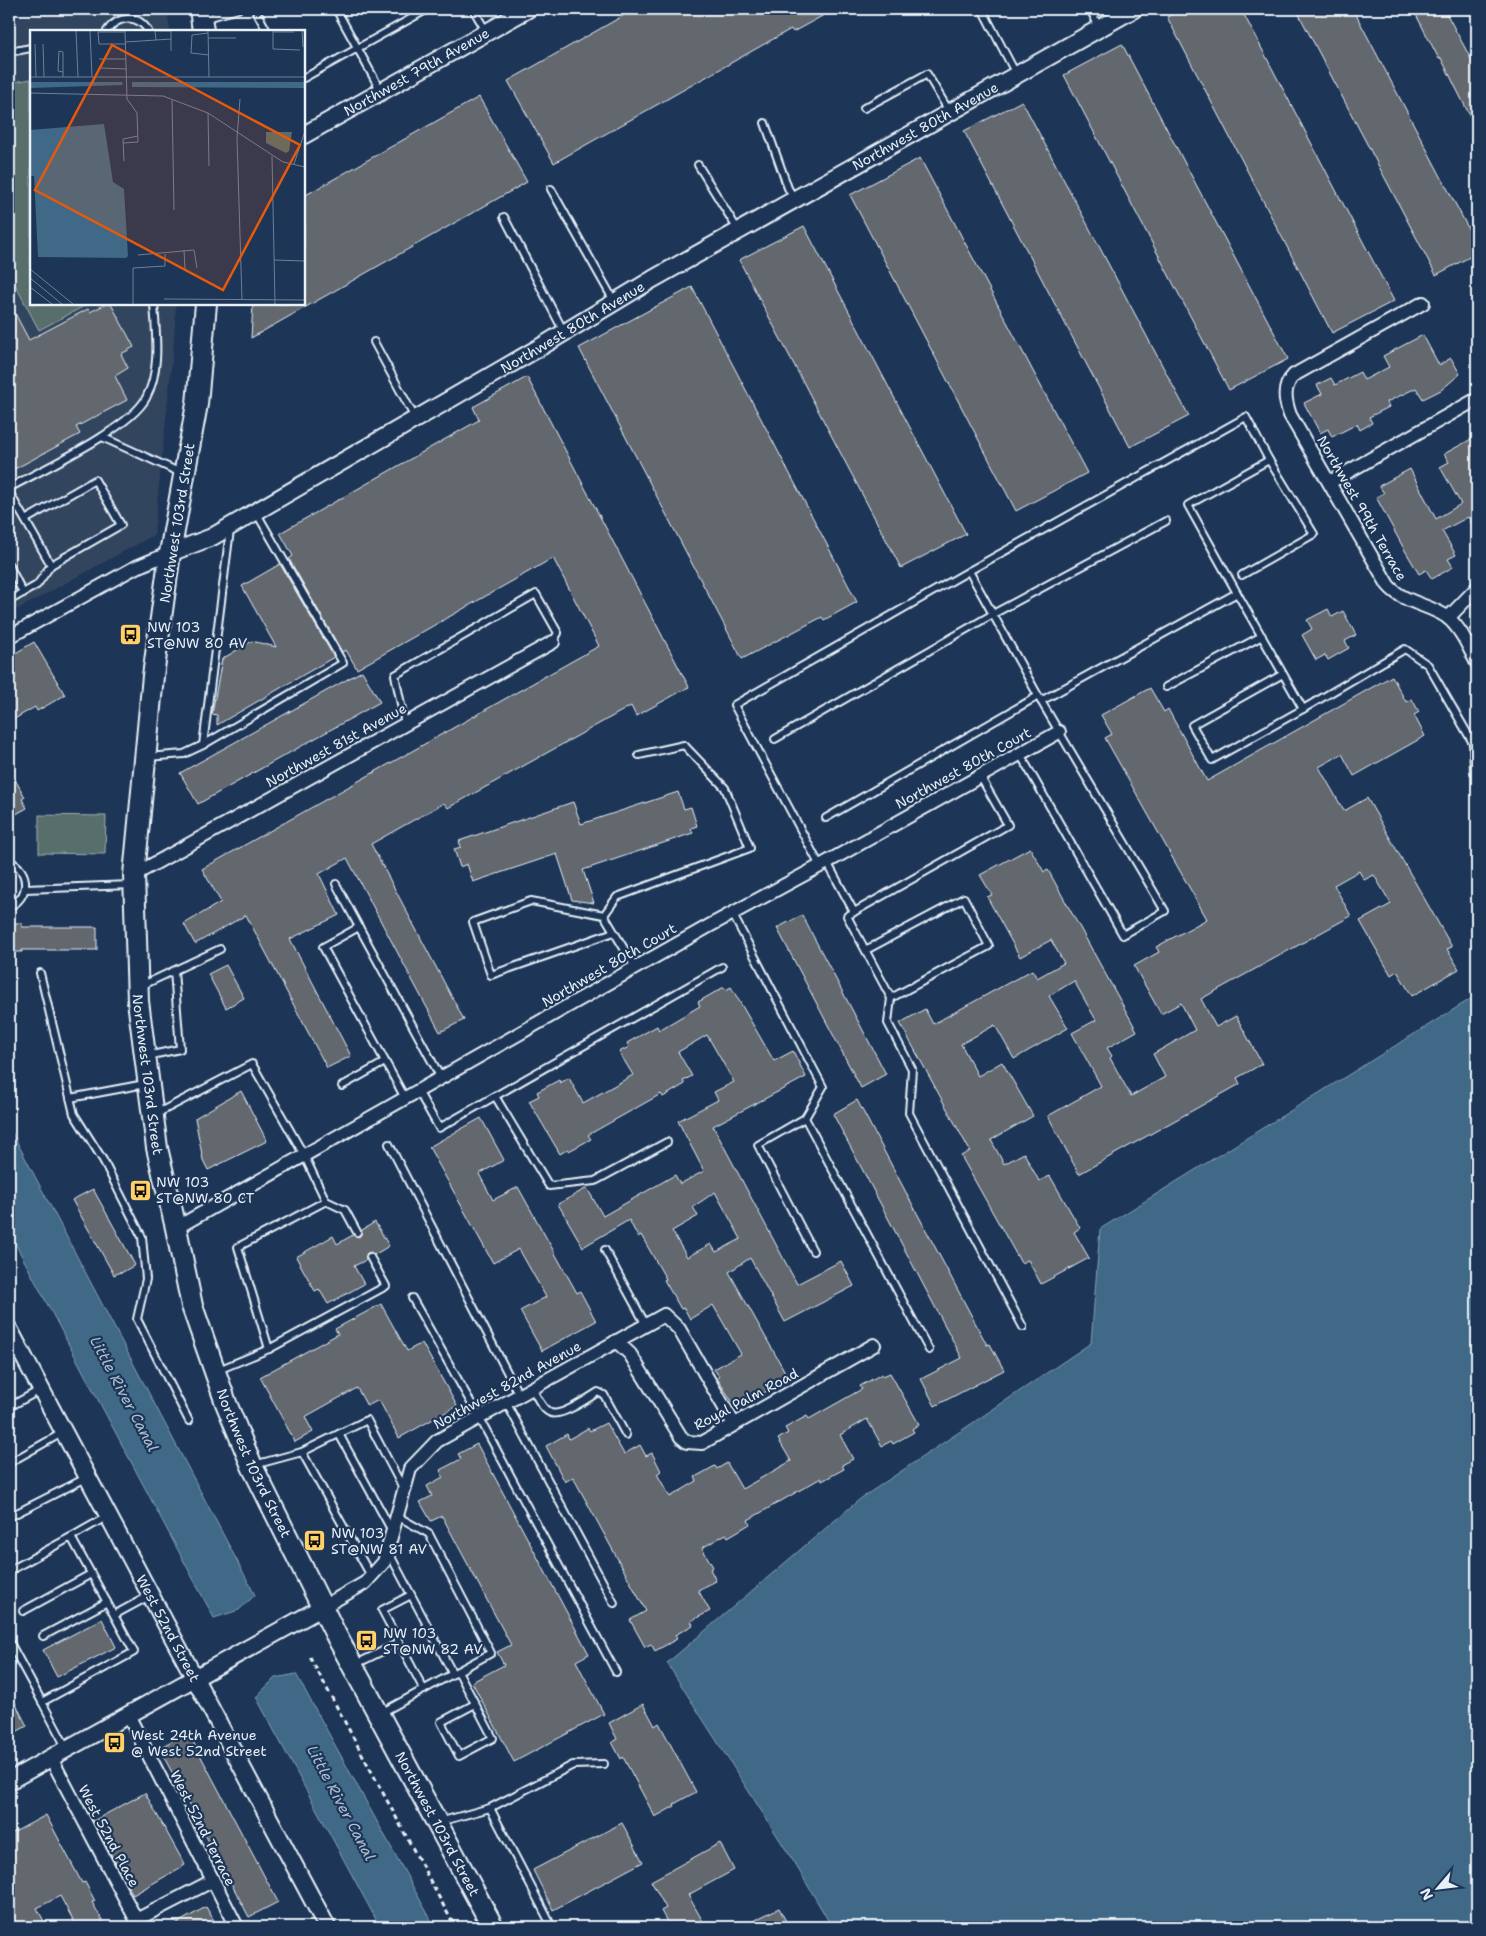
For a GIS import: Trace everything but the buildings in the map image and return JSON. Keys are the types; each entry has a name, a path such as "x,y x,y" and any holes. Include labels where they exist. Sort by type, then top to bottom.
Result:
{"main road":[{"name":"Northwest 103rd Street","path":"206,305 197,404 170,553 153,676 135,880 138,987 157,1148 192,1306 252,1466 352,1666 493,1927"}],"street":[{"name":"Northwest 79th Avenue","path":"305,134 528,9"},
{"name":"Northwest 80th Avenue","path":"9,637 134,568 212,537 230,524 565,333 615,302 1134,9"},
{"name":"Northwest 99th Terrace","path":"1423,303 1300,371 1290,379 1286,390 1286,401 1290,415 1330,482 1383,578 1393,591 1448,618 1457,628 1477,663"},
{"path":"1330,482 1477,399"},
{"path":"1448,618 1477,588"},
{"name":"Northwest 81st Avenue","path":"135,880 405,724 553,642"},
{"name":"Northwest 80th Court","path":"176,1228 635,967 824,864 1059,732"},
{"name":"Northwest 82nd Avenue","path":"322,1608 365,1583 384,1562 410,1469 437,1441 664,1315 679,1329 734,1424"},
{"name":"West 52nd Street","path":"9,1330 15,1356 41,1390 64,1432 327,1927"},
{"name":"Royal Palm Road","path":"616,1342 630,1354 681,1438 687,1442 702,1443 874,1345"},
{"path":"9,1781 322,1608"},
{"name":"West 52nd Terrace","path":"128,1715 237,1927"},
{"name":"West 52nd Place","path":"51,1758 138,1924"},
{"path":"138,1924 212,1881"}],"lane":[{"path":"202,20 238,9"},
{"path":"255,9 266,30"},
{"path":"336,9 382,91"},
{"path":"305,77 428,9"},
{"path":"473,9 487,32"},
{"path":"982,9 1017,75"},
{"path":"1090,9 1100,28"},
{"path":"108,30 117,20 131,18 147,30"},
{"path":"9,52 30,48"},
{"path":"864,108 928,74 950,112"},
{"path":"764,123 794,200"},
{"path":"698,166 739,231"},
{"path":"551,189 615,302"},
{"path":"504,217 565,333"},
{"path":"51,565 9,490 102,436 135,411 145,399 157,355 154,305"},
{"path":"374,342 415,419"},
{"path":"854,912 824,864 734,705 969,571 1246,417 1269,460 1314,534 1242,575"},
{"path":"102,436 184,474"},
{"path":"1269,460 1188,504 1303,709"},
{"path":"9,601 38,585 51,565 121,525 96,480 25,520"},
{"path":"146,757 184,754 203,745 343,663 255,510"},
{"path":"775,739 993,614 1166,520"},
{"path":"203,745 230,524"},
{"path":"9,565 23,593"},
{"path":"969,571 1059,732 1165,911 1123,935 1020,754"},
{"path":"405,724 395,675 536,594 558,633 553,642"},
{"path":"826,818 1040,698 1237,594"},
{"path":"1166,687 1262,636"},
{"path":"1283,674 1192,725 1212,760 1405,649 1428,665 1475,744 1474,772 1477,774"},
{"path":"604,915 617,897 750,848 725,788 684,745 639,755"},
{"path":"980,776 1008,825 847,916 891,998 888,1023 912,1069 910,1113 1023,1327"},
{"path":"9,861 19,868 23,874 25,889 17,902 9,907"},
{"path":"25,889 135,880"},
{"path":"336,884 441,1078"},
{"path":"866,950 964,898 989,946 891,998"},
{"path":"614,932 491,975 473,922 531,901 604,915 635,967"},
{"path":"732,913 823,1087 805,1118 758,1145 813,1251"},
{"path":"359,927 323,947 405,1098"},
{"path":"138,987 220,949"},
{"path":"418,1091 439,1128 722,967"},
{"path":"145,1056 180,1049 174,971"},
{"path":"40,973 74,1114 103,1160 142,1236 146,1279 137,1319 190,1421"},
{"path":"342,1086 385,1062"},
{"path":"153,1116 252,1064 304,1155 326,1201 345,1210 357,1232"},
{"path":"70,1098 149,1084"},
{"path":"495,1096 549,1186 595,1181 667,1142"},
{"path":"805,1118 929,1350"},
{"path":"388,1144 519,1395"},
{"path":"269,1349 238,1247 326,1201"},
{"path":"605,1250 646,1325"},
{"path":"215,1371 269,1349 386,1286 370,1257"},
{"path":"412,1298 479,1417 616,1672"},
{"path":"532,1388 545,1409 552,1414 561,1413 598,1392 604,1395 626,1436"},
{"path":"9,1407 41,1390"},
{"path":"506,1402 614,1603"},
{"path":"252,1466 302,1452 367,1420 404,1490"},
{"path":"9,1463 64,1432"},
{"path":"339,1434 393,1532"},
{"path":"302,1452 371,1576"},
{"path":"9,1517 87,1477"},
{"path":"9,1571 108,1516"},
{"path":"378,1715 491,1653 429,1534 397,1516"},
{"path":"42,1702 134,1652 71,1537"},
{"path":"388,1551 411,1595 475,1704 493,1738 459,1756 441,1722 475,1704"},
{"path":"23,1611 91,1574"},
{"path":"114,1615 150,1595"},
{"path":"411,1595 382,1610 424,1690"},
{"path":"43,1636 107,1602"},
{"path":"9,1642 67,1749"},
{"path":"352,1666 399,1643"},
{"path":"436,1823 490,1808 573,1765 604,1764"},
{"path":"490,1808 549,1921"}],"path":[{"path":"310,1657 455,1927"}],"shaded area":[{"path":"78,9 167,9 170,30 30,30 30,305 176,305 154,535 9,614 9,19"}],"green space":[{"path":"30,79 30,305 86,305 39,330 9,273 9,83"},
{"path":"39,815 106,816 105,854 39,853"}],"water":[{"path":"1477,995 1477,1927 832,1927 797,1867 667,1663 860,1499 1091,1343 1100,1229"},
{"name":"Little River Canal","path":"9,1127 255,1595 239,1610 214,1618 9,1232"},
{"name":"Little River Canal","path":"296,1674 435,1927 380,1927 256,1697 275,1678"}],"place":[{"name":"NW 103 ST@NW 80 AV","path":"131,635"},
{"name":"NW 103 ST@NW 80 CT","path":"140,1190"},
{"name":"NW 103 ST@NW 81 AV","path":"315,1541"},
{"name":"NW 103 ST@NW 82 AV","path":"367,1641"},
{"name":"West 24th Avenue @ West 52nd Street","path":"115,1743"}]}
